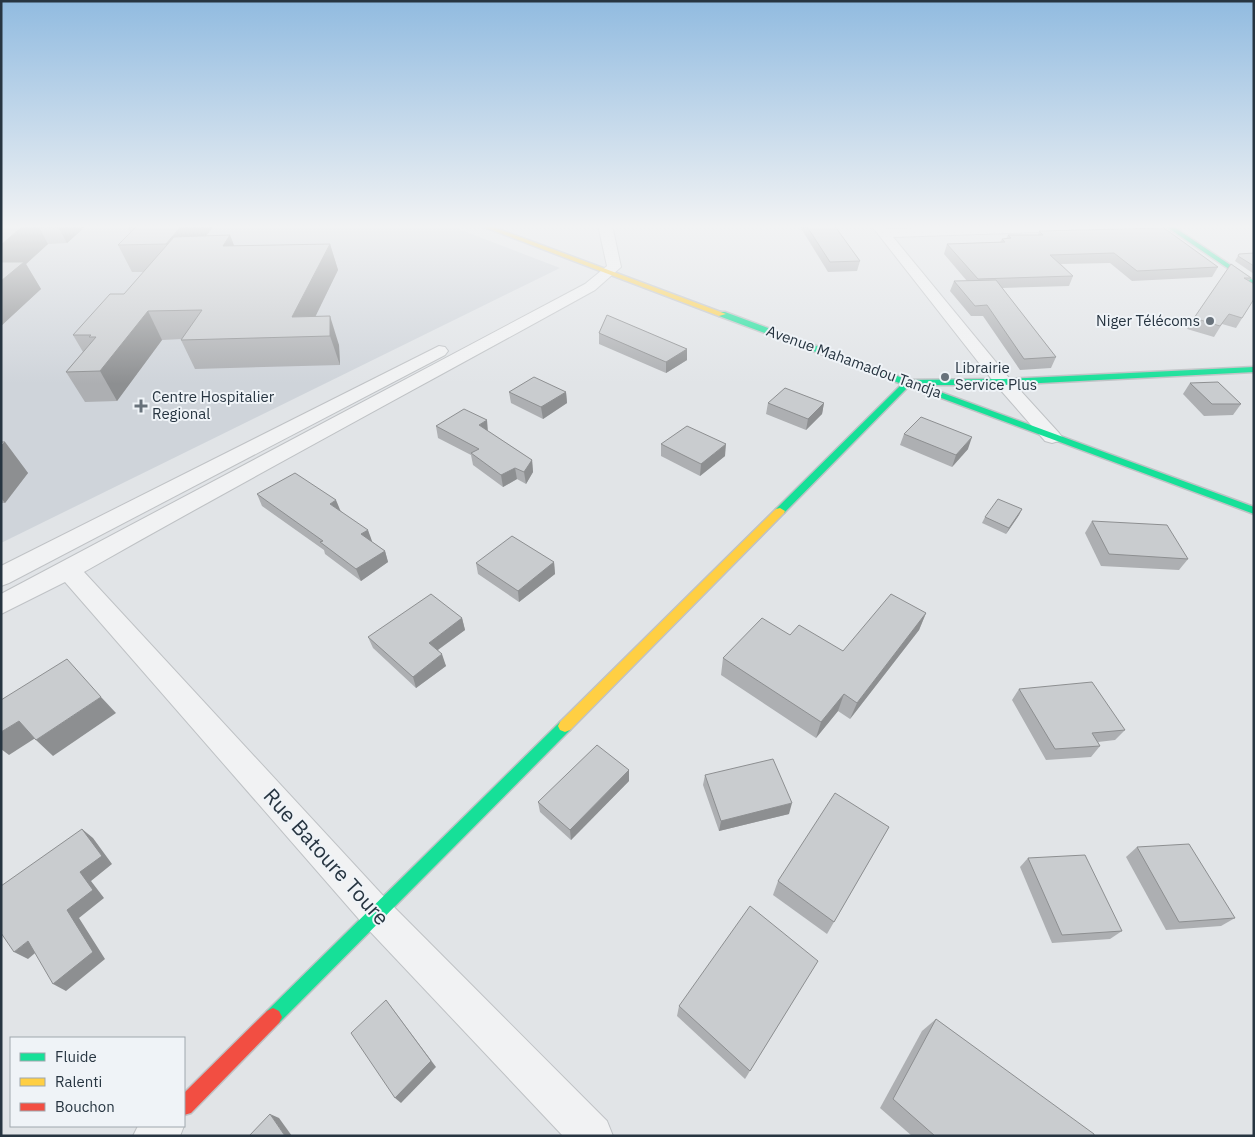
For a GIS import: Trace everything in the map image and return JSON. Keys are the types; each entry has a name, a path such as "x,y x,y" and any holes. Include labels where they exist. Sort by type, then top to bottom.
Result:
{"main road":[{"name":"Avenue Mahamadou Tandja","path":"635,278 1052,437 1254,511"},
{"path":"185,1105 909,382 1003,382 1254,370"}],"street":[{"path":"1,578 225,463 482,337 590,287 597,278"},
{"path":"919,278 1003,382 1052,437"},
{"path":"1,605 68,570 246,470 342,422 482,337"},
{"name":"Rue Batoure Toure","path":"68,570 376,913 592,1136"},
{"path":"154,1136 163,1127"}],"shaded area":[{"name":"Centre Hospitalier Regional","path":"1,278 540,278 1,543"}],"building":[{"path":"138,278 312,278 292,317 330,316 330,336 181,340 202,310 148,311 100,371 66,372 96,337 89,337 91,335 73,335 110,294 124,294"},
{"path":"1221,278 1244,278 1254,284 1254,299 1242,318 1229,314 1220,326 1194,318"},
{"path":"996,280 1056,357 1024,359 987,305 975,306 954,281"},
{"path":"607,315 687,349 666,362 599,333"},
{"path":"534,377 566,392 541,407 509,392"},
{"path":"1218,382 1241,404 1212,404 1190,383"},
{"path":"785,388 824,403 808,419 768,403"},
{"path":"464,409 487,420 479,425 532,460 524,472 515,468 501,475 471,453 479,449 436,426"},
{"path":"921,417 972,437 956,455 904,434"},
{"path":"687,426 726,444 701,464 661,444"},
{"path":"295,473 336,500 330,504 368,530 361,534 385,551 356,569 320,542 323,541 257,494"},
{"path":"998,499 1022,509 1009,528 985,517"},
{"path":"1092,521 1167,525 1188,559 1109,554"},
{"path":"512,536 554,562 518,591 476,563"},
{"path":"431,594 462,618 429,643 442,654 413,677 368,637"},
{"path":"891,594 926,613 857,703 844,694 821,722 723,658 762,618 790,635 799,625 843,651"},
{"path":"67,659 101,697 36,740 19,721 1,732 1,700"},
{"path":"1092,682 1125,730 1092,733 1100,746 1055,749 1019,689"},
{"path":"597,745 629,770 570,830 538,802"},
{"path":"773,759 792,803 721,821 705,775"},
{"path":"835,793 889,827 834,922 778,881"},
{"path":"82,829 102,856 80,872 93,890 67,910 93,952 53,984 28,941 14,952 1,933 1,886"},
{"path":"1189,844 1235,918 1179,922 1137,847"},
{"path":"1085,855 1122,931 1062,935 1028,858"},
{"path":"750,906 818,961 750,1071 679,1006"},
{"path":"386,1000 431,1061 395,1098 351,1033"},
{"path":"936,1019 1094,1134 1094,1136 935,1136 893,1099"},
{"path":"270,1114 285,1136 249,1136"}],"traffic: fast":[{"path":"1245,278 1254,284"},
{"path":"722,314 1254,511"},
{"path":"780,511 909,382 1003,382 1254,369"},
{"path":"273,1017 565,726"}],"traffic: slow":[{"path":"625,278 722,314"},
{"path":"565,726 780,511"}],"traffic: jam":[{"path":"185,1105 273,1017"}],"place":[{"name":"Niger Télécoms","path":"1210,321"},
{"name":"Librairie Service Plus","path":"945,377"},
{"name":"Centre Hospitalier Regional","path":"141,406"}]}
